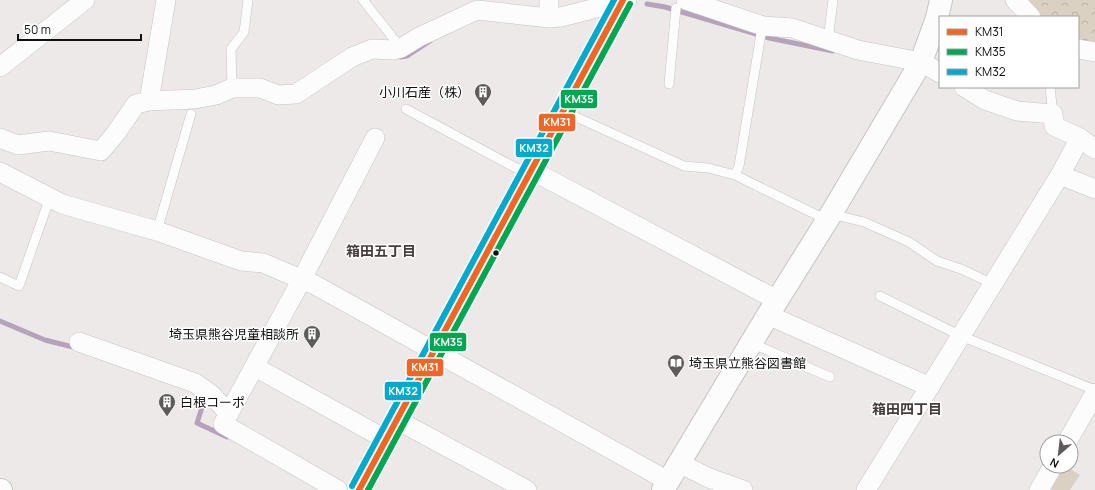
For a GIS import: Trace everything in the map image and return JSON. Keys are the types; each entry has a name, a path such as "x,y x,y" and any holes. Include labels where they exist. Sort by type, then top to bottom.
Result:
{"street":[{"path":"0,67 85,0"},
{"path":"149,101 166,0"},
{"path":"0,138 18,145 49,141 101,151 116,133 136,104 149,101 194,104 232,88 260,88 278,95 296,94 352,57 372,49 393,50 402,48 419,37 478,10 549,9 561,17 624,0"},
{"path":"360,490 531,170 624,0"},
{"path":"670,478 772,307 829,217 921,62 937,18 941,0"},
{"path":"1015,0 1030,16"},
{"path":"679,7 762,27 792,28 858,50 921,62 939,72"},
{"path":"1079,49 1095,52"},
{"path":"966,88 985,100 1017,111 1054,120 1095,150"},
{"path":"338,490 223,424 302,279 375,138"},
{"path":"866,490 1060,175 1080,138"},
{"path":"531,170 772,307 930,387"},
{"path":"0,172 62,204 157,231 241,261 263,263 302,279 670,478 709,478 743,490"},
{"path":"1060,175 1095,189"},
{"path":"79,342 195,383 212,395 229,414"},
{"path":"255,367 387,440"},
{"path":"1072,434 1095,393"},
{"path":"397,420 527,490"},
{"path":"1039,490 1048,474"}],"lane":[{"path":"232,88 231,49 244,32 248,0"},
{"path":"363,0 402,48"},
{"path":"828,40 833,0"},
{"path":"669,84 679,7"},
{"path":"735,175 739,166 762,27"},
{"path":"1050,88 1054,120"},
{"path":"157,231 194,104"},
{"path":"406,109 516,168 531,170"},
{"path":"564,110 576,117 684,166 708,168 735,175 829,217 864,222 909,242 938,261 993,284"},
{"path":"0,277 19,286 50,198"},
{"path":"880,296 961,336 1095,393"},
{"path":"751,343 830,377"}],"green space":[{"path":"1023,0 1095,0 1095,47 1079,44 1079,16 1038,16"},
{"path":"1056,474 1080,475 1070,490 1053,490 1048,487"}],"waterway":[{"path":"647,4 665,7 769,38 833,51"},
{"path":"400,57 407,56 430,41"},
{"path":"0,321 45,340 77,348"},
{"path":"206,395 197,423 227,437"}],"transit line":[{"name":"KM32","path":"352,486 614,0"},
{"name":"KM31","path":"359,490 623,0"},
{"name":"KM35","path":"368,490 630,4"}],"place":[{"name":"小川石産（株）","path":"483,107"},
{"name":"埼玉県熊谷児童相談所","path":"312,349"},
{"name":"埼玉県立熊谷図書館","path":"676,378"},
{"name":"白根コーポ","path":"167,417"}],"district":[{"name":"箱田五丁目","path":"381,251"},
{"name":"箱田四丁目","path":"907,409"}]}
